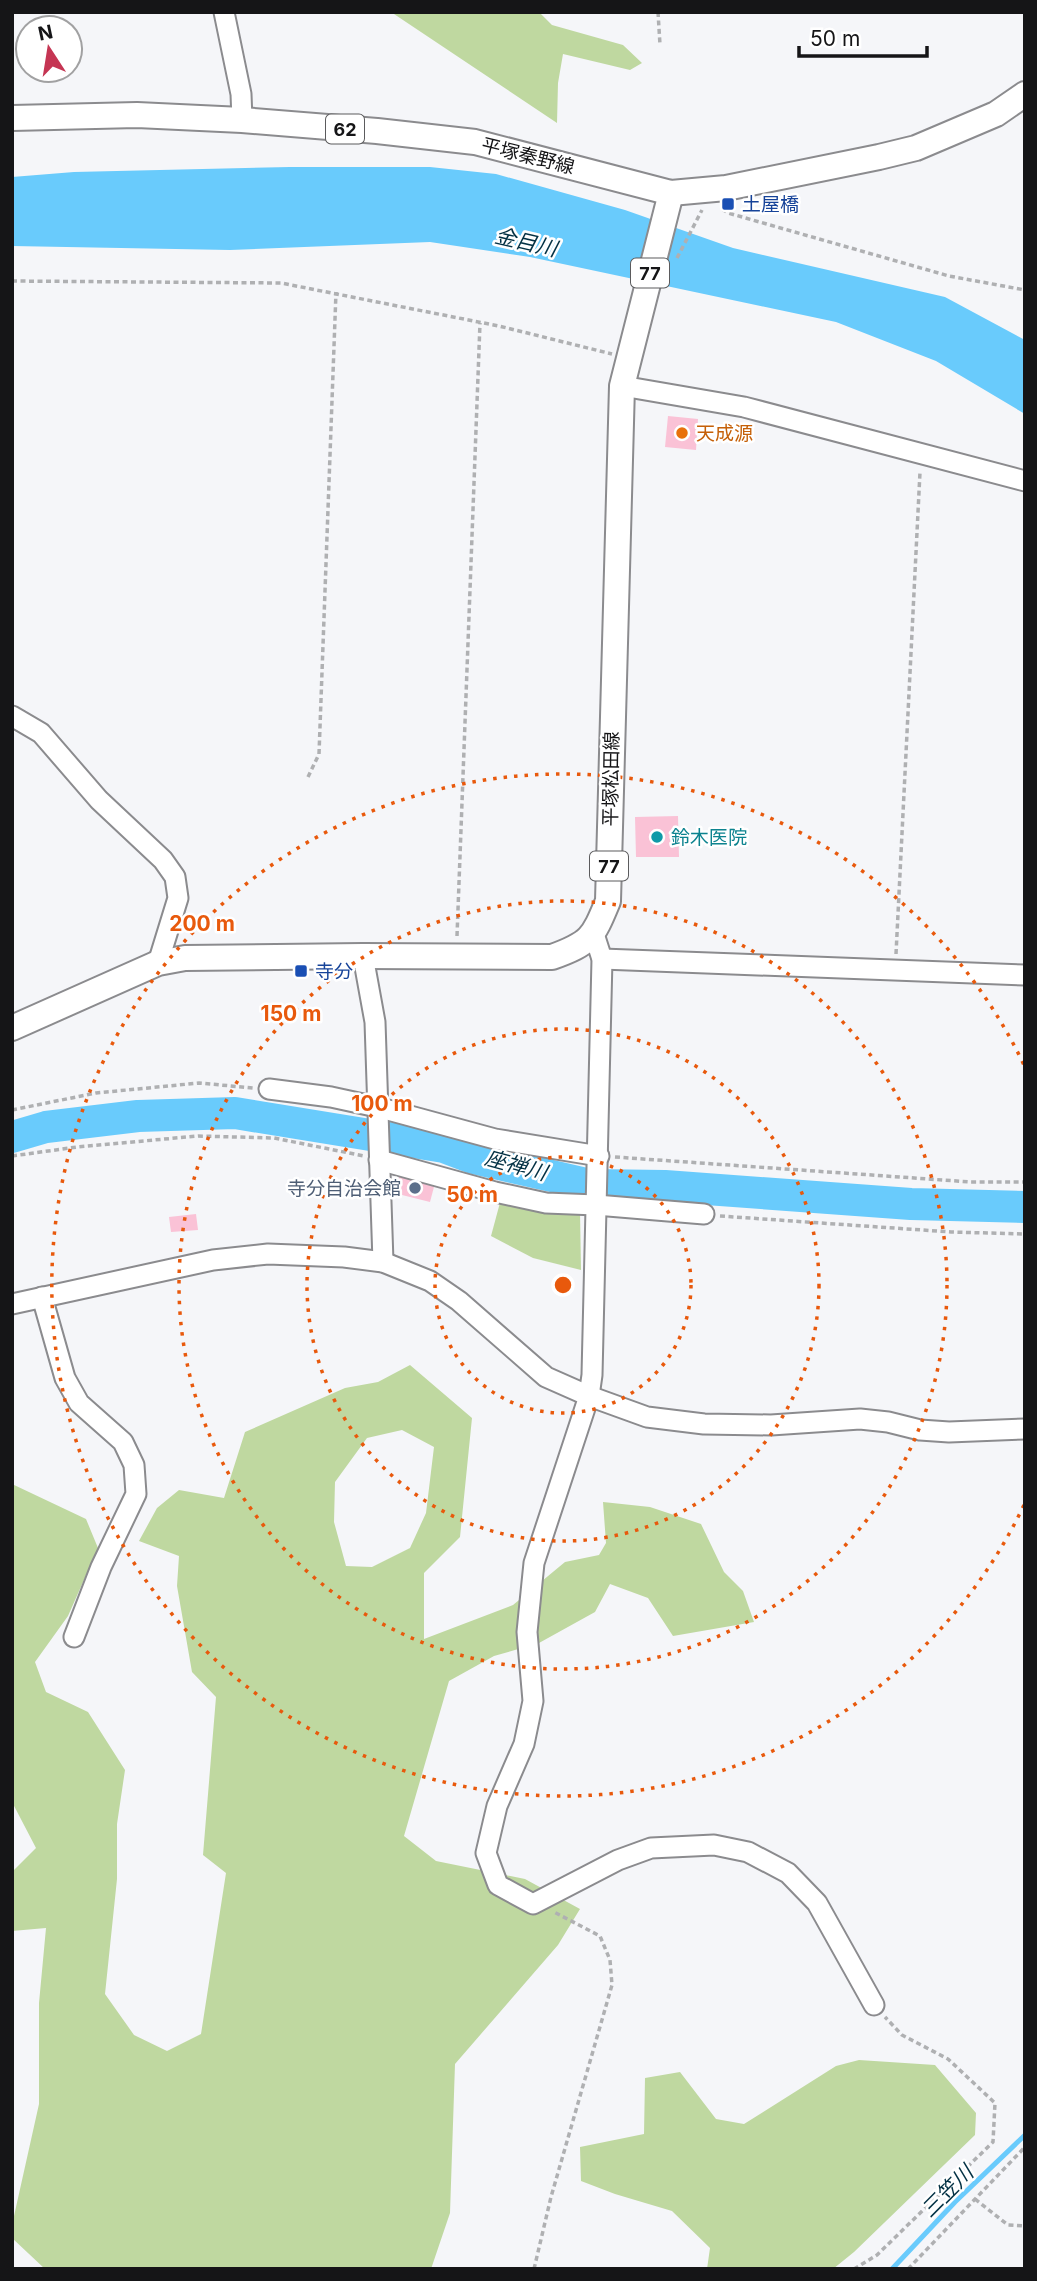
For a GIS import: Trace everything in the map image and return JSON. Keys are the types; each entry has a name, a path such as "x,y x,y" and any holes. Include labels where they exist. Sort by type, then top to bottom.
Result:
{"main road":[{"name":"平塚秦野線","path":"12,118 137,115 242,120 475,142 671,193 712,190 879,158 916,148 996,114 1025,95"},
{"name":"平塚松田線","path":"594,934 608,901 623,354 671,193"},
{"path":"12,1028 158,963 185,958 552,957 577,948 594,934"}],"street":[{"path":"224,12 241,94 242,120"},
{"path":"622,386 744,407 1025,481"},
{"path":"12,716 41,733 99,800 163,860 175,877 178,898 158,963"},
{"path":"594,934 602,959 592,1375 589,1396 534,1563 527,1632 533,1701 524,1744 497,1805 486,1853 498,1885 533,1904 618,1860 651,1848 714,1845 748,1852 788,1873 817,1903 874,2005"},
{"path":"363,956 375,1022 383,1262"},
{"path":"602,959 1025,975"},
{"path":"269,1089 331,1097 495,1139 599,1156"},
{"path":"379,1160 533,1201 704,1214"},
{"path":"12,1304 213,1260 299,1253 383,1262 430,1281 459,1301 546,1377 647,1417 704,1424 771,1424 860,1419 920,1430 950,1432 1025,1429"},
{"path":"42,1297 65,1378 79,1403 123,1442 134,1465 136,1494 101,1567 74,1637"}],"path":[{"path":"659,12 660,45"},
{"path":"712,190 717,206 728,213 949,276 1025,290"},
{"path":"12,281 281,283 336,292 623,354"},
{"path":"308,777 319,754 336,292"},
{"path":"456,956 480,323"},
{"path":"895,970 921,453"},
{"path":"12,1110 96,1093 199,1083 269,1089"},
{"path":"12,1156 198,1136 274,1138 379,1160"},
{"path":"599,1156 971,1182 1025,1182"},
{"path":"704,1214 951,1232 1025,1234"},
{"path":"533,1904 563,1916 600,1937 610,1960 612,1985 551,2197 534,2269"},
{"path":"854,2269 877,2255 993,2142 995,2103 948,2059 902,2035 874,2005"},
{"path":"908,2269 1025,2147"},
{"path":"975,2199 1008,2225 1025,2226"}],"green space":[{"path":"391,12 539,12 552,25 623,45 642,63 630,70 563,54 558,83 557,123"},
{"path":"501,1199 580,1211 581,1270 533,1258 491,1236"},
{"path":"410,1365 472,1418 460,1537 424,1573 424,1639 513,1605 565,1562 599,1555 606,1543 603,1502 650,1507 701,1524 724,1572 743,1591 754,1622 673,1636 648,1598 610,1584 595,1612 539,1643 494,1656 449,1681 404,1836 436,1861 525,1879 580,1909 558,1945 455,2064 450,2213 431,2269 45,2269 12,2238 12,2225 39,2104 39,2003 46,1928 12,1931 12,1872 36,1848 12,1802 12,1484 86,1519 98,1548 68,1616 35,1662 46,1692 88,1712 125,1770 117,1824 117,1879 105,1994 134,2035 167,2051 201,2034 226,1873 203,1855 216,1697 192,1672 177,1586 179,1556 139,1541 157,1508 179,1490 224,1498 245,1432 345,1388 378,1382","holes":["402,1430 434,1447 426,1513 410,1548 372,1567 346,1566 334,1522 335,1482 367,1438"]},
{"path":"859,2060 935,2065 976,2113 975,2135 833,2269 707,2269 710,2248 672,2211 581,2181 580,2147 644,2134 645,2078 680,2072 716,2119 744,2124 836,2066"}],"water":[{"name":"金目川","path":"430,167 496,174 625,210 733,248 945,297 1025,340 1025,414 936,361 836,322 530,257 430,242 230,250 12,246 12,177 74,172"}],"building":[{"name":"天成源","path":"668,416 698,419 696,450 665,447"},
{"name":"鈴木医院","path":"678,816 679,857 636,857 635,817"},
{"name":"寺分自治会館","path":"400,1174 435,1183 430,1202 394,1193"},
{"path":"196,1214 198,1230 171,1232 169,1217"}],"waterway":[{"name":"座禅川","path":"12,1137 46,1127 138,1116 235,1113 444,1147 473,1158 591,1185 665,1186 911,1204 1025,1207"},
{"name":"三笠川","path":"892,2269 955,2202 1025,2135"}],"place":[{"name":"土屋橋","path":"728,204"},
{"name":"天成源","path":"682,433"},
{"name":"鈴木医院","path":"657,837"},
{"name":"寺分","path":"301,971"},
{"name":"寺分自治会館","path":"415,1188"}]}
